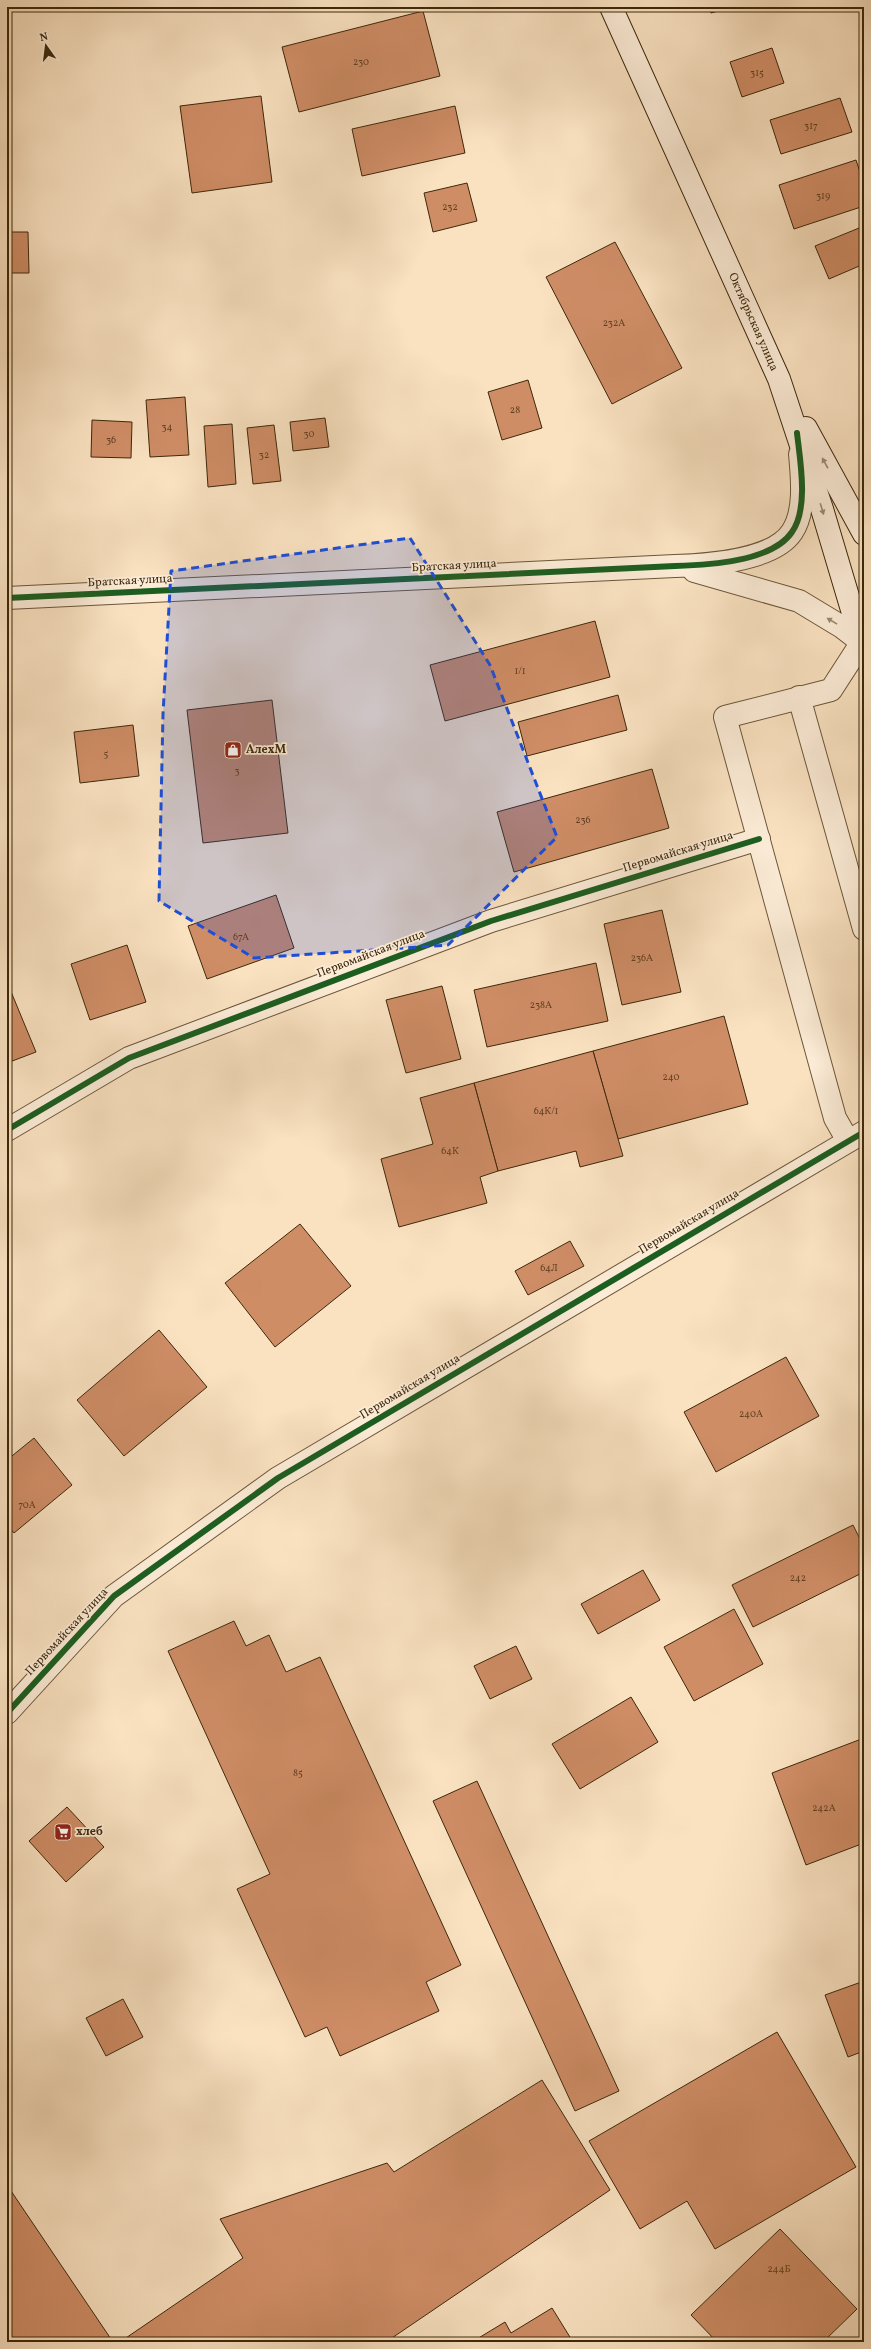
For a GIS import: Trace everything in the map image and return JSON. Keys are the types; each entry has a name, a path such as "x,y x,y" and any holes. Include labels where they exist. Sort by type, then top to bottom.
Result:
{"street":[{"name":"Октябрьская улица","path":"611,7 779,380 863,645"},
{"path":"779,380 864,534"},
{"name":"Братская улица","path":"7,598 675,566 733,561 767,550 785,540 793,532 797,520 802,488 797,433"},
{"path":"675,566 752,586 799,602 842,627 863,645 831,690 725,717 835,1118 856,1136"},
{"path":"799,697 864,929"},
{"name":"Первомайская улица","path":"7,1130 129,1058 491,921 759,839"},
{"name":"Первомайская улица","path":"7,1713 114,1596 278,1478 856,1136"}],"highlighted area":[{"path":"410,538 490,665 557,837 448,945 254,958 159,901 163,714 171,571"}],"building":[{"path":"709,7 732,7 711,13"},
{"path":"423,11 440,76 299,112 282,47"},
{"path":"772,48 784,83 742,97 730,62"},
{"path":"261,96 272,182 192,193 180,106"},
{"path":"840,98 852,132 781,154 770,120"},
{"path":"455,106 465,153 362,176 352,129"},
{"path":"856,160 864,184 864,206 794,229 779,185"},
{"path":"467,183 477,221 433,232 424,193"},
{"path":"864,226 864,264 829,279 815,246"},
{"path":"7,232 28,232 29,273 7,273"},
{"path":"615,242 682,368 612,404 546,277"},
{"path":"528,380 542,428 502,440 488,392"},
{"path":"185,397 189,455 150,457 146,400"},
{"path":"325,418 329,447 293,451 290,422"},
{"path":"92,420 132,422 131,458 91,457"},
{"path":"232,424 236,484 208,487 204,426"},
{"path":"274,425 281,481 253,484 247,428"},
{"path":"595,621 610,677 445,721 430,665"},
{"path":"618,695 627,730 527,756 518,722"},
{"path":"272,700 288,833 203,843 187,710"},
{"path":"133,725 139,776 80,783 74,732"},
{"path":"7,768 10,800 7,800"},
{"path":"652,769 669,828 514,872 497,812"},
{"path":"276,895 294,948 207,979 188,926"},
{"path":"662,910 681,992 622,1005 604,924"},
{"path":"127,945 146,1002 90,1020 71,964"},
{"path":"596,963 608,1021 487,1047 474,990"},
{"path":"7,982 36,1052 7,1063"},
{"path":"442,986 461,1059 406,1073 386,1000"},
{"path":"724,1016 748,1104 618,1139 593,1051"},
{"path":"593,1051 623,1156 580,1167 576,1151 498,1171 474,1083"},
{"path":"474,1083 498,1171 480,1177 487,1203 399,1227 381,1159 433,1144 420,1098"},
{"path":"300,1224 351,1286 275,1347 225,1283"},
{"path":"570,1241 584,1266 528,1295 515,1271"},
{"path":"159,1330 207,1387 124,1456 77,1400"},
{"path":"786,1357 819,1416 716,1472 684,1412"},
{"path":"34,1438 72,1485 14,1533 7,1525 7,1460"},
{"path":"853,1525 864,1547 864,1572 753,1627 732,1585"},
{"path":"643,1570 660,1600 598,1634 581,1604"},
{"path":"734,1609 763,1664 694,1701 664,1647"},
{"path":"234,1621 246,1646 269,1635 286,1672 320,1657 461,1965 426,1982 439,2011 340,2056 327,2027 305,2037 237,1889 270,1874 168,1651"},
{"path":"516,1646 532,1679 490,1699 474,1666"},
{"path":"631,1697 658,1742 580,1789 552,1744"},
{"path":"864,1738 864,1843 806,1865 772,1773"},
{"path":"477,1781 619,2091 575,2111 433,1801"},
{"path":"67,1807 104,1847 66,1882 29,1841"},
{"path":"864,1981 864,2051 848,2057 825,1995"},
{"path":"123,1999 143,2037 106,2056 86,2018"},
{"path":"777,2032 856,2167 715,2249 687,2201 640,2229 589,2141"},
{"path":"542,2080 610,2190 386,2342 120,2342 243,2258 220,2219 387,2163 394,2172"},
{"path":"7,2185 113,2342 10,2342 7,2337"},
{"path":"780,2229 857,2309 823,2342 717,2342 691,2315"},
{"path":"552,2308 573,2342 472,2342 505,2322 511,2333"}],"cycle path":[{"path":"7,598 688,565 721,563 738,560 755,556 770,550 783,542 792,532 797,522 802,497 797,433"},
{"path":"7,1130 129,1058 491,921 759,839"},
{"path":"7,1713 114,1596 278,1478 864,1132"}],"place":[{"name":"АлехМ","path":"233,750"},
{"name":"хлеб","path":"63,1832"}]}
